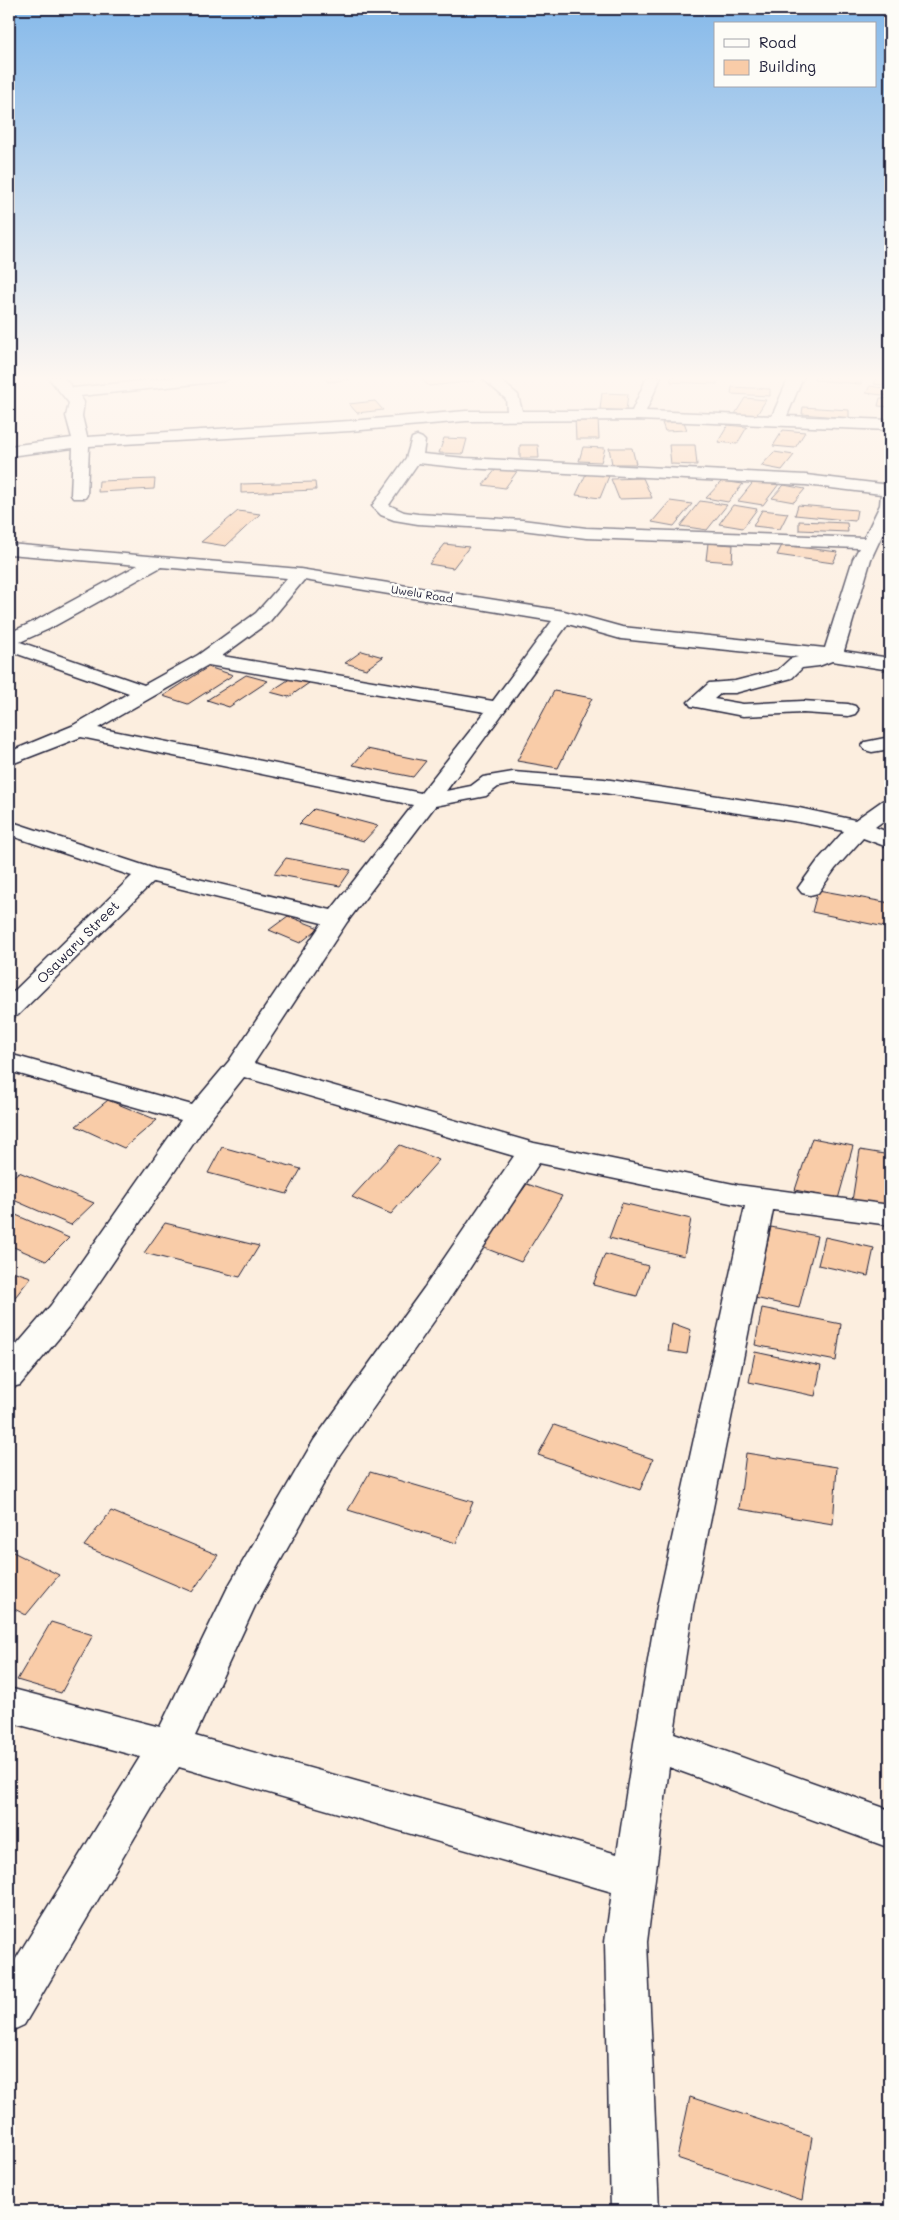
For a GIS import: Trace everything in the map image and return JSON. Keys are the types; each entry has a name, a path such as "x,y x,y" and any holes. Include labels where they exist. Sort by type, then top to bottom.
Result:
{"street":[{"path":"79,495 80,481"},
{"path":"398,481 380,506 387,511 418,519 522,524 586,533 870,543"},
{"path":"811,481 890,490 885,524 870,543 862,559 833,655 812,662 797,663 785,674 735,687 716,687 698,702 743,710 803,707 848,710"},
{"name":"Uwelu Road","path":"9,549 300,574 564,617 621,634 833,655 890,664"},
{"path":"9,640 42,625 156,563"},
{"path":"9,760 79,730 205,659 263,617 300,574"},
{"path":"9,1376 62,1314 198,1116 238,1067 337,919 498,708 564,617"},
{"path":"9,645 145,692"},
{"path":"205,659 498,708"},
{"path":"79,730 426,800 478,790 491,782 513,778 604,786 799,815 859,828 890,841"},
{"path":"810,888 827,864 859,828 890,806"},
{"path":"9,828 148,874 337,919"},
{"name":"Osawaru Street","path":"9,1010 148,874"},
{"path":"9,1062 198,1116"},
{"path":"238,1067 532,1152 761,1198 890,1216"},
{"path":"9,2010 145,1783 170,1747 241,1598 326,1449 435,1296 532,1152"},
{"path":"636,2211 626,1942 653,1743 675,1607 761,1198"},
{"path":"9,1705 170,1747 635,1879"},
{"path":"653,1743 890,1829"}],"building":[{"path":"99,481 155,481 154,489 98,492"},
{"path":"487,481 510,481 505,488 483,485"},
{"path":"583,481 607,481 600,498 576,495"},
{"path":"612,481 644,481 652,498 619,499"},
{"path":"722,481 743,484 728,502 706,498"},
{"path":"755,481 779,484 763,505 738,501"},
{"path":"315,482 316,490 241,493 241,484"},
{"path":"784,485 805,489 794,502 772,498"},
{"path":"670,501 692,504 674,526 652,522"},
{"path":"700,501 727,505 707,530 680,526"},
{"path":"733,505 757,509 743,528 719,524"},
{"path":"798,505 857,510 855,521 795,515"},
{"path":"762,510 788,513 780,529 753,526"},
{"path":"238,511 260,514 226,546 201,542"},
{"path":"799,521 847,523 848,532 799,530"},
{"path":"708,543 733,545 732,562 706,560"},
{"path":"445,544 469,547 453,568 429,564"},
{"path":"782,545 838,552 833,563 777,555"},
{"path":"362,651 383,657 366,669 345,663"},
{"path":"208,667 233,675 188,704 163,696"},
{"path":"246,675 268,681 229,707 207,700"},
{"path":"291,678 309,683 289,697 270,692"},
{"path":"554,691 592,698 558,768 517,761"},
{"path":"367,749 426,761 413,777 353,765"},
{"path":"314,809 378,826 364,841 299,824"},
{"path":"286,858 351,870 340,886 274,874"},
{"path":"818,890 890,903 890,928 812,912"},
{"path":"288,916 319,928 300,943 269,930"},
{"path":"108,1100 157,1120 124,1148 76,1126"},
{"path":"812,1138 853,1146 838,1199 795,1190"},
{"path":"400,1145 439,1160 391,1214 352,1197"},
{"path":"222,1147 301,1169 287,1194 208,1173"},
{"path":"860,1150 890,1155 890,1208 852,1201"},
{"path":"19,1172 94,1203 71,1225 9,1198 9,1180"},
{"path":"527,1184 562,1196 521,1262 482,1247"},
{"path":"622,1203 691,1219 684,1256 609,1238"},
{"path":"9,1212 69,1238 46,1261 9,1245"},
{"path":"165,1223 259,1246 240,1277 144,1253"},
{"path":"771,1227 817,1236 799,1308 755,1298"},
{"path":"825,1237 874,1248 868,1276 818,1265"},
{"path":"605,1254 648,1266 637,1296 593,1285"},
{"path":"9,1270 31,1277 12,1301 9,1300"},
{"path":"762,1308 841,1324 836,1361 755,1345"},
{"path":"672,1323 691,1330 687,1354 668,1351"},
{"path":"755,1352 821,1366 815,1396 749,1382"},
{"path":"554,1425 653,1459 640,1490 538,1455"},
{"path":"746,1453 837,1467 833,1524 739,1509"},
{"path":"370,1472 473,1502 456,1543 348,1510"},
{"path":"111,1511 218,1555 192,1592 84,1546"},
{"path":"9,1550 59,1575 26,1615 9,1606"},
{"path":"51,1622 93,1635 61,1693 17,1680"},
{"path":"690,2097 812,2137 802,2200 677,2158"}]}
